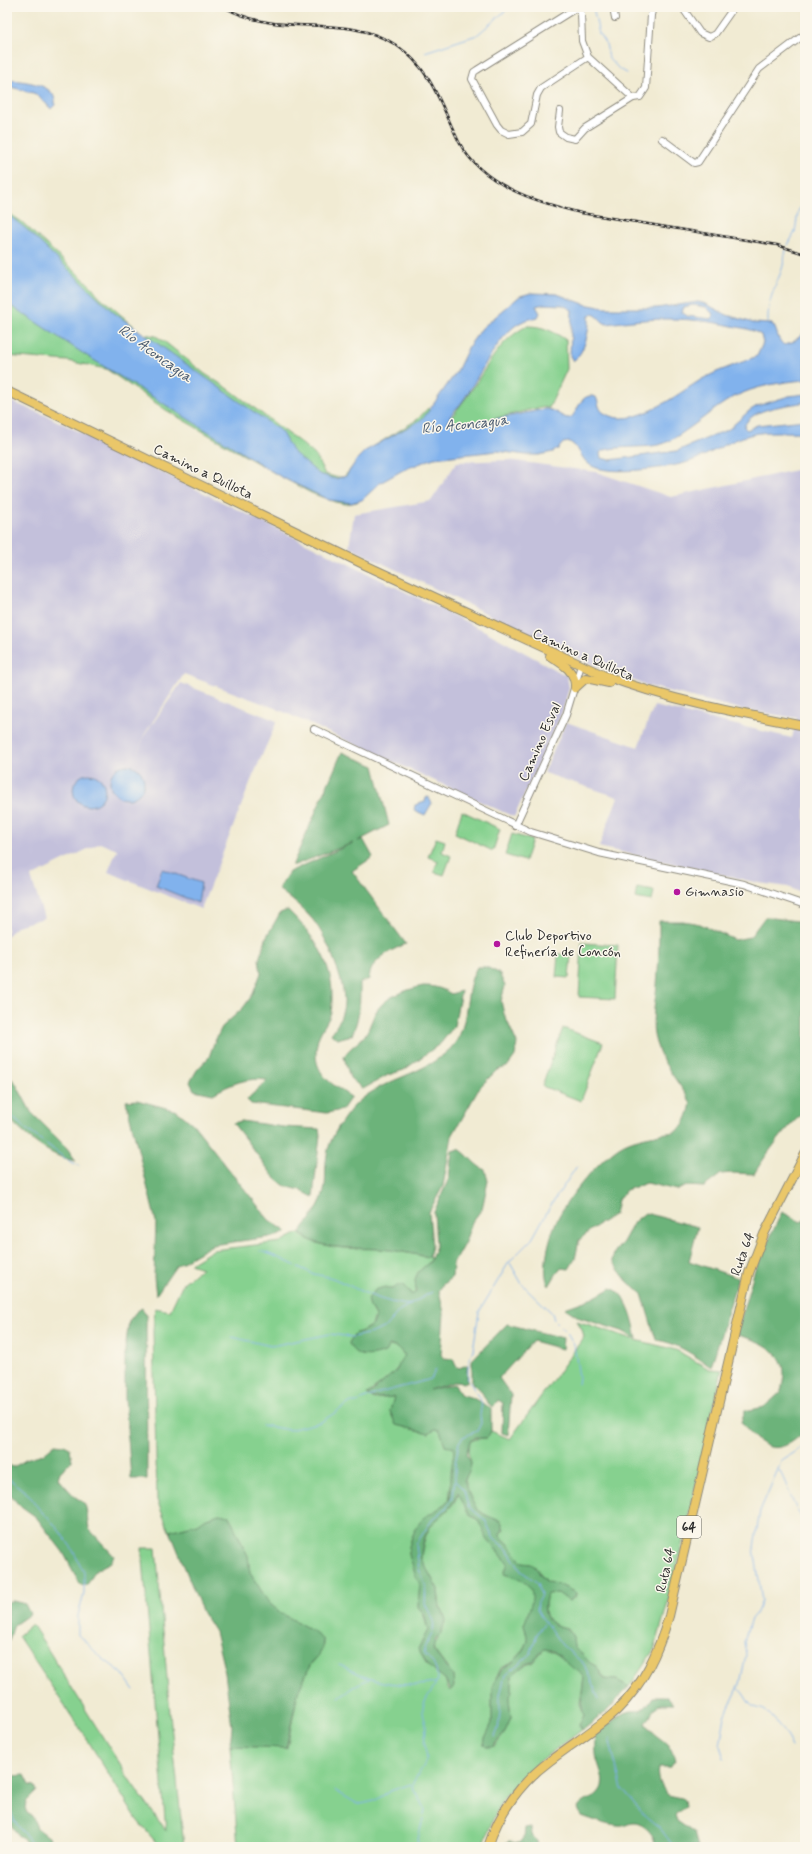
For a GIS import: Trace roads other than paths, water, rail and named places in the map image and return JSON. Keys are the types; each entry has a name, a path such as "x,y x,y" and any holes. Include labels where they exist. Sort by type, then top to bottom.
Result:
{"main road":[{"name":"Camino a Quillota","path":"7,391 580,667 609,683 672,702 805,731"},
{"name":"Camino a Quillota","path":"387,575 550,656 580,667 659,694 749,715 805,726"},
{"path":"550,656 570,670 574,678 575,688"},
{"path":"575,688 586,678 609,683"},
{"name":"Ruta 64","path":"488,1847 502,1815 520,1789 550,1761 617,1710 634,1691 651,1664 669,1616 749,1273 770,1223 805,1154"}],"street":[{"path":"613,7 615,18"},
{"path":"560,111 558,127 559,132 566,137 575,139 585,128 633,98 640,97 646,90 650,15 654,7"},
{"path":"682,7 700,33 709,37 715,34 734,7"},
{"path":"588,57 541,88 537,95 531,124 524,131 516,134 506,133 499,127 472,79 474,72 543,30 575,8 580,10 581,13 583,44 588,57 633,98"},
{"path":"662,139 694,163 698,162 759,69 805,34"},
{"name":"Camino Esval","path":"515,826 566,715 580,667"},
{"path":"314,728 515,826 558,842 599,853 721,879 805,905"}],"water":[{"path":"7,80 21,81 45,88 51,92 55,105 51,109 39,96 7,86"},
{"name":"Río Aconcagua","path":"7,214 25,228 113,312 278,429 282,433 292,451 319,474 335,479 346,476 358,458 365,451 419,421 425,416 457,371 469,346 482,328 520,296 531,293 557,294 584,304 605,308 657,308 698,302 706,304 727,315 753,323 772,324 781,343 784,345 792,343 805,332 805,380 769,385 742,393 725,402 683,433 665,443 604,450 600,453 601,458 610,460 677,451 729,429 749,411 757,406 789,396 805,394 805,402 780,406 762,411 748,420 744,427 747,430 757,425 805,420 805,432 757,433 742,437 706,455 682,464 641,470 612,470 600,469 592,466 585,461 574,445 570,442 563,443 553,452 539,455 526,455 497,451 434,458 403,470 380,483 362,500 351,503 329,500 281,477 84,354 7,303","holes":["544,304 563,305 572,310 570,356 573,361 584,347 588,334 589,316 592,314 607,324 654,319 684,319 716,323 754,331 761,335 763,343 757,356 710,375 656,408 628,418 616,418 604,413 600,408 596,397 591,396 583,399 570,418 564,417 549,409 545,409 471,424 448,424 449,418 468,393 500,341 517,324 538,317 540,313 536,306","693,305 706,307 713,314 712,319 687,316 682,312 684,307"]},
{"path":"127,765 139,770 144,782 139,794 127,799 115,794 110,782 115,770"},
{"path":"86,774 92,774 101,778 105,790 101,802 92,806 86,806 77,802 73,793 73,787 77,778"},
{"path":"426,797 428,797 432,803 425,815 414,810 415,805 425,802"},
{"path":"162,869 201,883 198,903 156,886"}],"waterway":[{"path":"425,52 477,35 510,7"},
{"path":"593,7 599,34 606,44 609,58 619,69 627,73"},
{"path":"788,245 795,232 798,212 805,195"},
{"path":"768,322 770,302 782,269 786,250"},
{"path":"7,1110 26,1129 66,1159 79,1166"},
{"path":"417,1847 425,1809 412,1787 427,1758 424,1745 426,1724 423,1708 426,1699 436,1684 437,1675 436,1669 430,1659 425,1655 424,1648 433,1631 434,1621 425,1604 426,1587 419,1569 416,1544 432,1520 446,1508 453,1496 455,1465 459,1442 463,1437 477,1431 481,1423 480,1415 482,1403 468,1379 469,1359 473,1350 479,1312 509,1262 532,1239 551,1205 577,1166"},
{"path":"260,1251 314,1274 330,1277 381,1299 411,1305"},
{"path":"510,1263 522,1284 552,1313 554,1320 568,1334 574,1345 579,1377 578,1384"},
{"path":"232,1337 271,1346 330,1334 352,1337 372,1333 384,1328 400,1310 432,1292"},
{"path":"262,1425 289,1430 321,1422 351,1402 357,1402 379,1393 431,1379 436,1369"},
{"path":"724,1758 720,1746 725,1716 740,1684 746,1654 744,1642 746,1634 751,1619 757,1612 762,1601 754,1548 760,1511 782,1460 805,1445"},
{"path":"779,1470 794,1505 801,1517 805,1520"},
{"path":"7,1477 29,1495 39,1509 55,1525 71,1547 84,1572 84,1594 78,1615 78,1635 102,1658 122,1673 134,1690"},
{"path":"456,1482 464,1490 468,1506 485,1520 494,1539 507,1549 521,1571 538,1583 541,1595 538,1601 537,1609 540,1615 562,1645 584,1664 599,1699"},
{"path":"495,1737 498,1729 500,1713 500,1695 505,1675 531,1653 536,1636 544,1623"},
{"path":"339,1665 368,1678 383,1682 412,1685 422,1685 436,1682"},
{"path":"339,1697 356,1685 369,1679"},
{"path":"739,1689 752,1705 764,1710 772,1716 784,1732 792,1747"},
{"path":"609,1738 622,1789 644,1815 660,1828 674,1847"},
{"path":"334,1790 356,1803 361,1804 374,1801 390,1791 411,1784"},
{"path":"7,1802 15,1822 34,1847"}],"railway":[{"path":"224,7 246,17 267,22 289,25 355,29 376,35 396,45 418,65 427,77 441,102 459,142 469,157 496,181 512,190 529,197 581,213 777,245 805,254"}],"place":[{"name":"Gimnasio","path":"677,892"},
{"name":"Club Deportivo Refinería de Concón","path":"497,944"}]}
